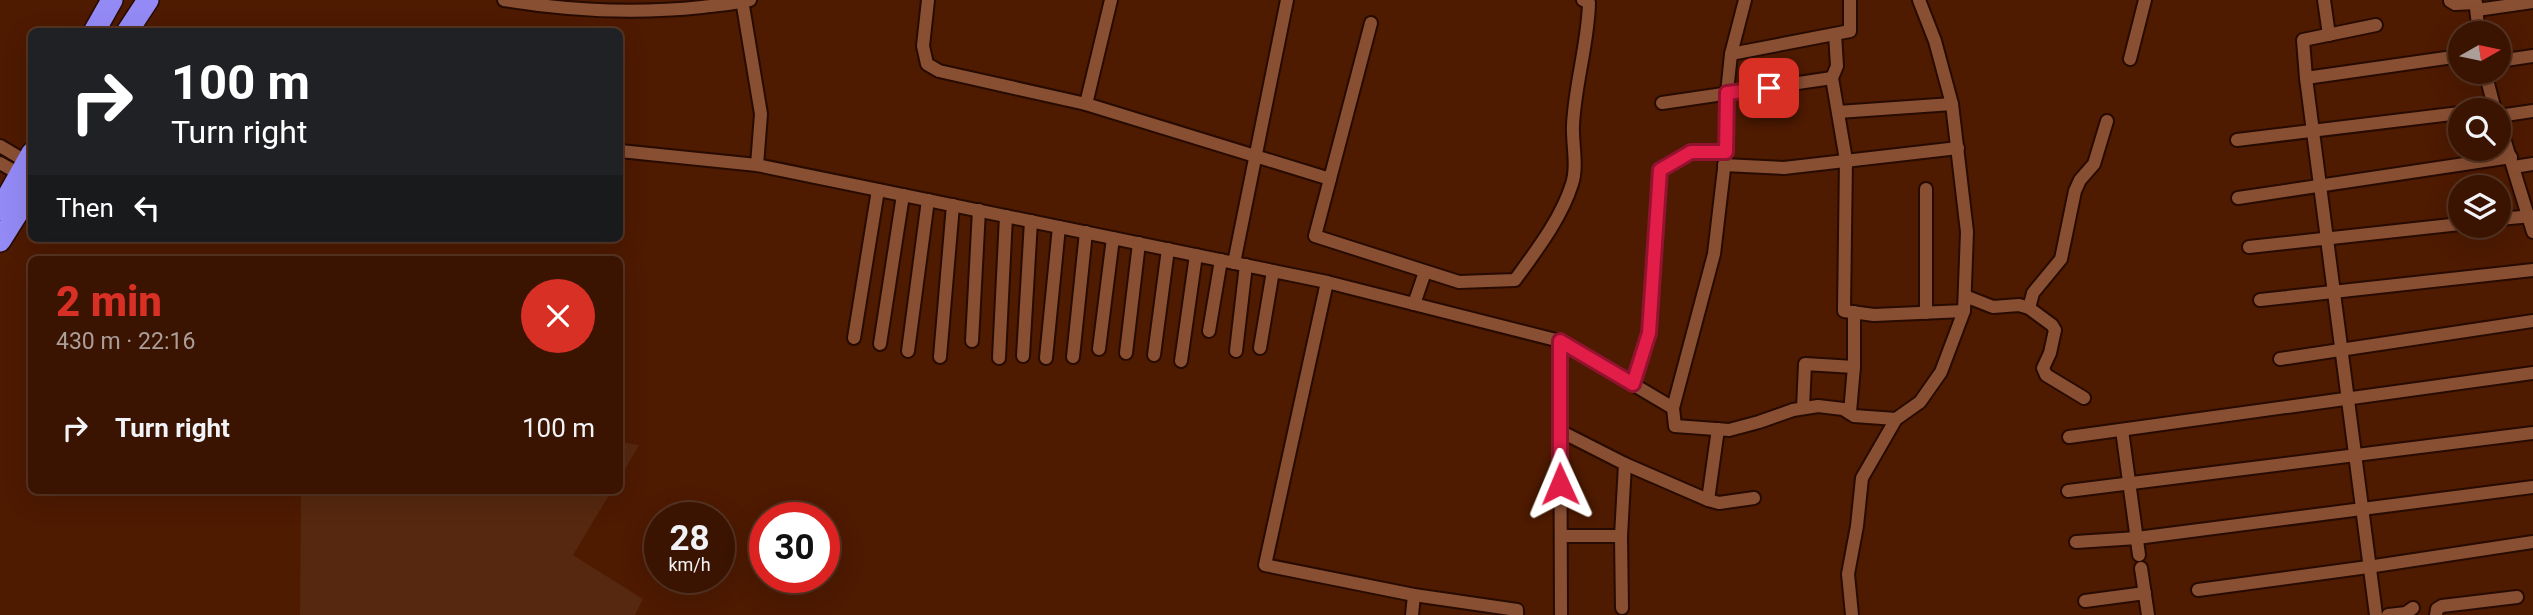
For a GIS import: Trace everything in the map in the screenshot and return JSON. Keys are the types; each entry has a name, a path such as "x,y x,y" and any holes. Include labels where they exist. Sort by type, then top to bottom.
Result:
{"highway":[{"path":"96,28 112,0"},
{"path":"130,28 148,0"},
{"path":"0,210 28,170"},
{"path":"0,242 28,170"}],"street":[{"path":"504,0 627,12 674,10 745,1 761,114 757,165"},
{"path":"928,0 923,46 927,64 939,71 1086,104 1330,179"},
{"path":"1086,104 1111,0"},
{"path":"1209,331 1234,263 1287,0"},
{"path":"1371,23 1315,236 1459,282 1515,280 1556,218 1573,181 1573,127 1577,79 1588,31 1589,3 1583,0"},
{"path":"1745,0 1731,54 1725,158 1714,254 1673,408 1675,426 1728,430 1818,406 1850,412 1854,416 1896,419"},
{"path":"1731,54 1850,31 1850,0"},
{"path":"1852,615 1848,574 1857,526 1861,478 1896,419 1920,402 1941,372 1964,311 1967,232 1952,104 1935,41 1919,0"},
{"path":"2130,59 2144,0"},
{"path":"2324,0 2329,35"},
{"path":"2450,1 2462,4 2533,2"},
{"path":"2376,25 2303,40 2326,239 2376,615"},
{"path":"1835,34 1836,66 1832,79 1846,160 1844,311 1874,315 1964,311"},
{"path":"2511,59 2533,56"},
{"path":"2306,78 2448,58"},
{"path":"1662,103 1832,79"},
{"path":"1838,112 1952,104"},
{"path":"2511,112 2533,111"},
{"path":"2237,140 2448,114"},
{"path":"2029,308 2033,293 2061,259 2075,191 2094,164 2108,121"},
{"path":"0,146 28,170"},
{"path":"1633,384 1649,333 1660,170 1691,152 1784,168 1958,148"},
{"path":"623,151 757,165 1326,282 1560,341 1673,408"},
{"path":"2511,157 2531,216 2533,232"},
{"path":"2238,198 2513,162 2533,164"},
{"path":"0,163 28,170"},
{"path":"1926,189 1926,313"},
{"path":"854,338 878,190"},
{"path":"880,344 903,195"},
{"path":"908,351 928,200"},
{"path":"940,358 953,205"},
{"path":"972,341 979,210"},
{"path":"999,358 1006,216"},
{"path":"2511,218 2531,216"},
{"path":"1023,356 1031,221"},
{"path":"2249,247 2448,225"},
{"path":"1046,358 1059,227"},
{"path":"1073,357 1086,232"},
{"path":"1099,349 1113,238"},
{"path":"1126,353 1139,243"},
{"path":"1154,355 1168,249"},
{"path":"1181,361 1196,255"},
{"path":"1234,263 1236,351"},
{"path":"2260,300 2533,270"},
{"path":"1260,348 1273,271"},
{"path":"1414,304 1425,272"},
{"path":"1326,282 1265,565 1415,594 1517,610 1517,615"},
{"path":"1965,296 1993,307 2019,305 2029,308 2052,325 2054,330 2050,353 2043,368 2046,375 2084,398"},
{"path":"1850,412 1854,367 1854,312"},
{"path":"2280,359 2533,321"},
{"path":"1560,341 1561,615"},
{"path":"1803,408 1805,365 1854,367"},
{"path":"2069,437 2533,373"},
{"path":"1708,500 1718,429"},
{"path":"2122,430 2148,615"},
{"path":"1560,431 1625,464 1708,500 1719,503 1754,498"},
{"path":"2068,491 2533,433"},
{"path":"1622,608 1621,536 1625,464"},
{"path":"2076,542 2137,538 2533,487"},
{"path":"1561,536 1621,536"},
{"path":"2198,590 2368,568 2533,542"},
{"path":"2085,601 2145,593"},
{"path":"1412,615 1415,594"},
{"path":"2436,615 2437,609 2442,606 2517,597"},
{"path":"2388,615 2406,613 2413,608"}],"shaded area":[{"path":"623,442 639,445 623,473"},
{"path":"301,494 610,494 573,555 643,599 635,615 300,615"}],"route":[{"path":"1560,484 1560,341 1633,384 1649,333 1660,170 1691,152 1726,152 1727,93 1769,88"}]}
